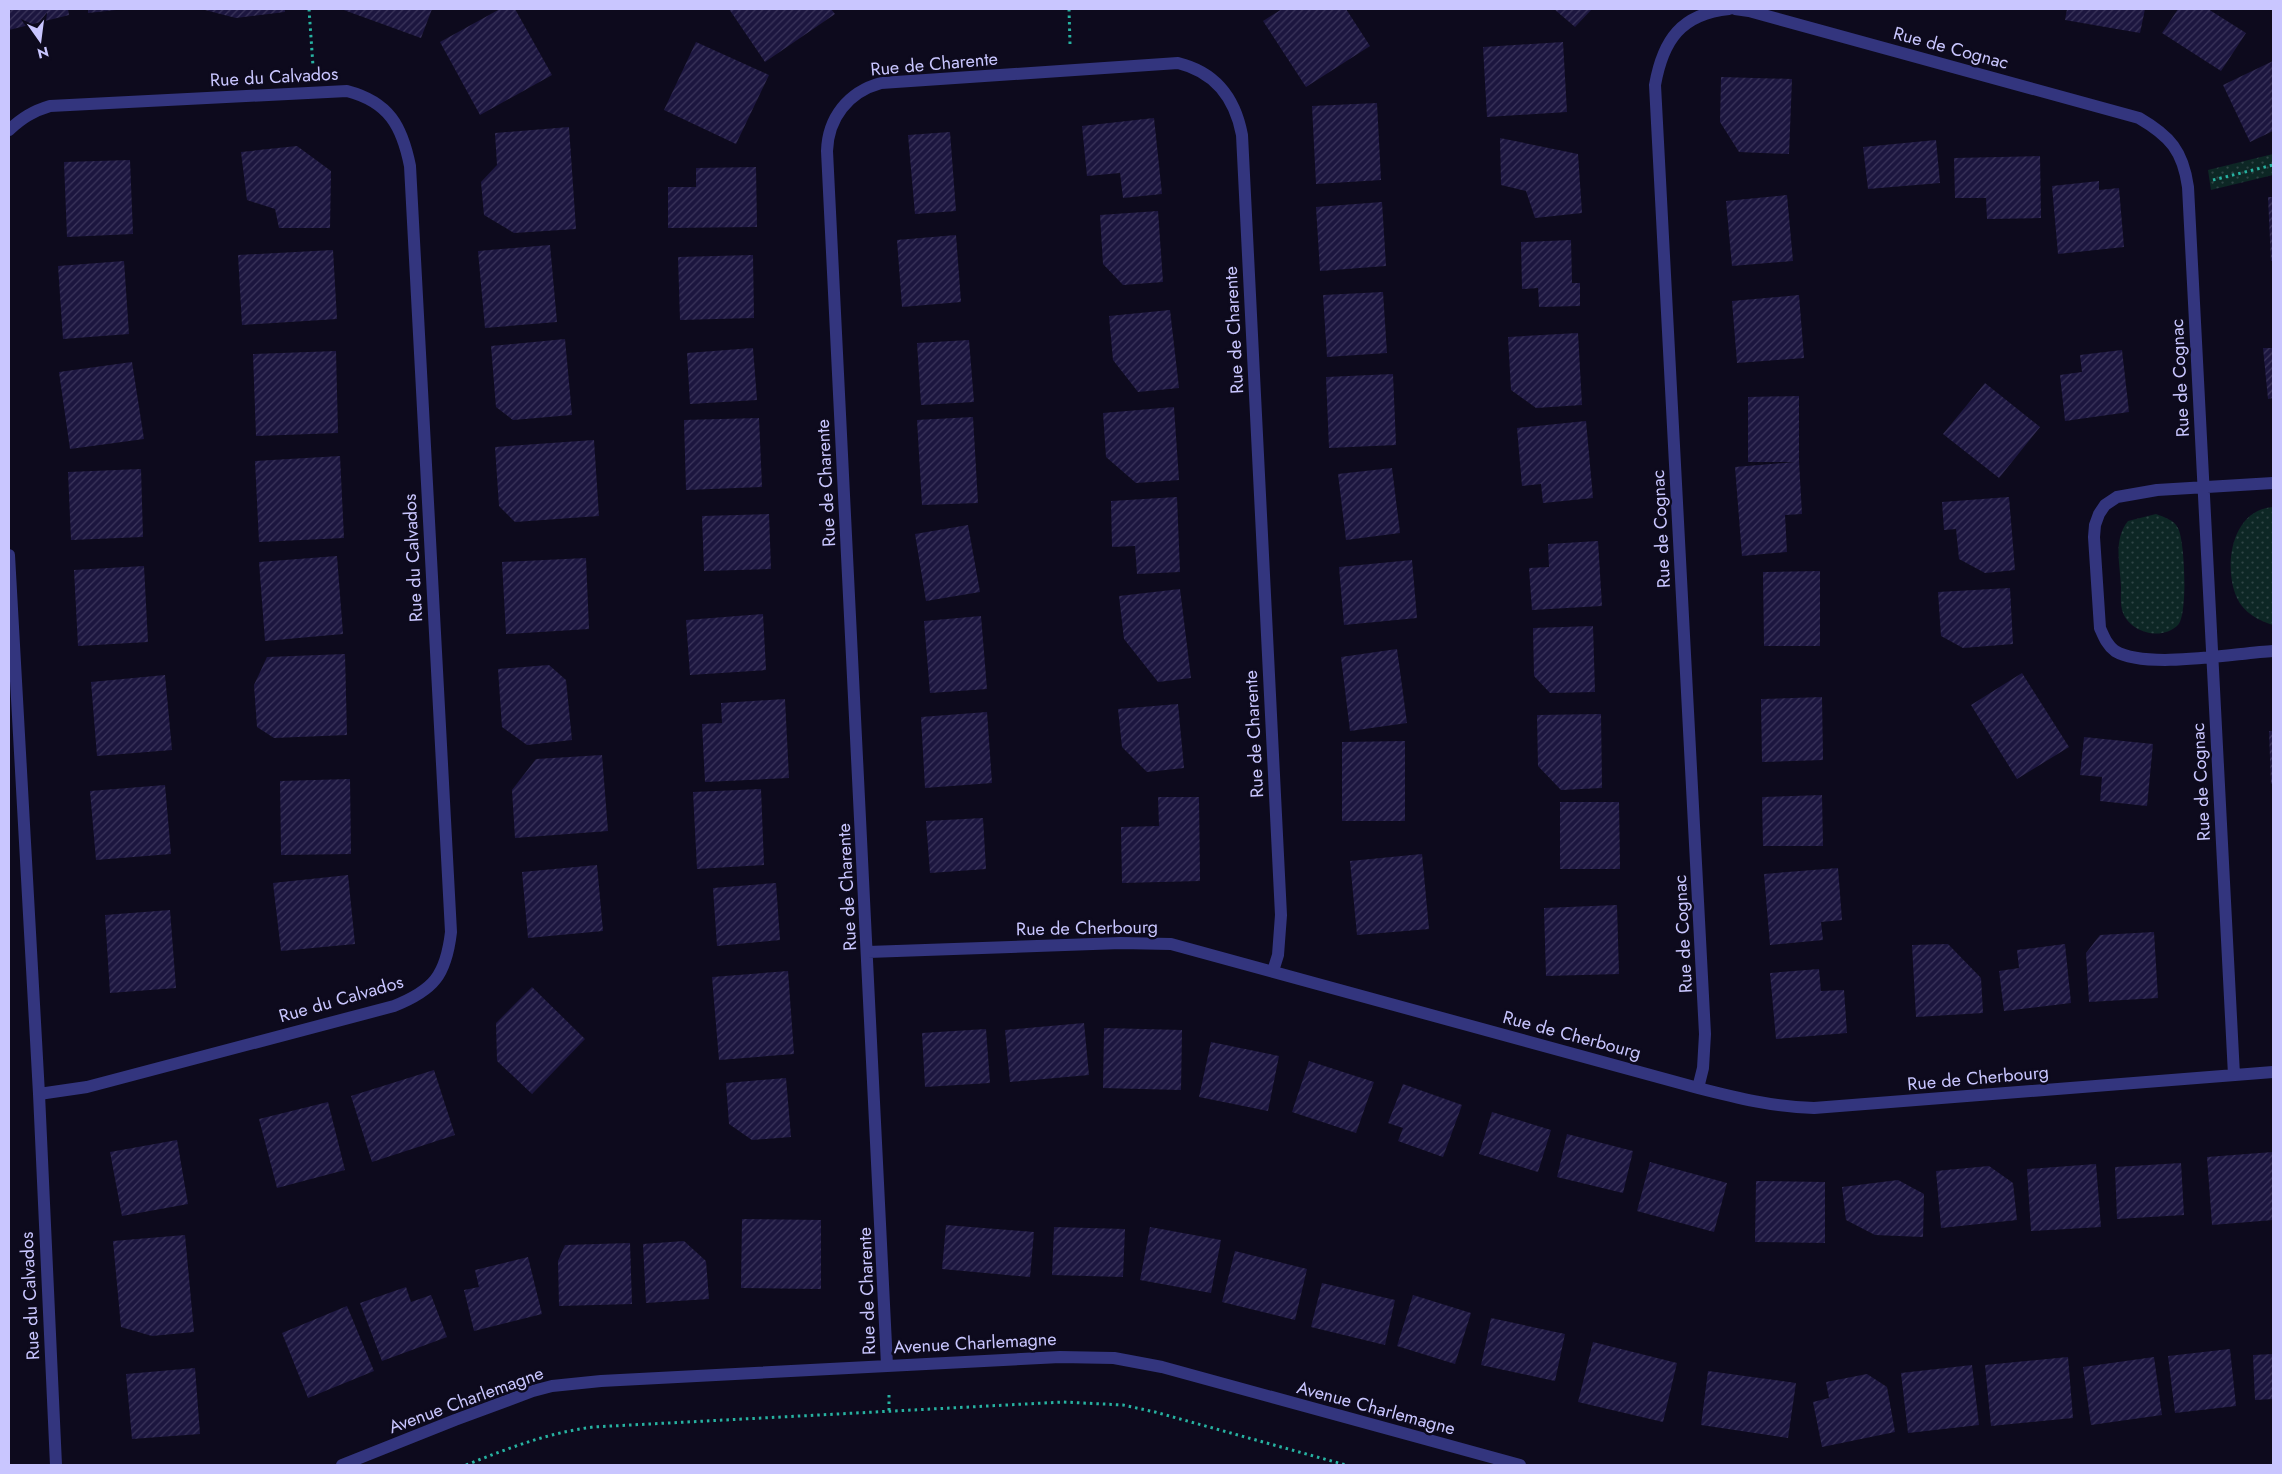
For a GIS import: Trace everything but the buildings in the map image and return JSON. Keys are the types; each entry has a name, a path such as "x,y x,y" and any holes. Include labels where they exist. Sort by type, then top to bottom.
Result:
{"street":[{"name":"Rue de Cognac","path":"1698,1088 1703,1068 1705,1034 1655,86 1659,65 1667,45 1679,29 1697,17 1714,10 1729,9"},
{"name":"Rue de Cognac","path":"1735,9 1749,11 2140,118 2168,138 2178,152 2185,169 2188,187 2202,487 2234,1075"},
{"name":"Rue de Charente","path":"887,1365 827,137 840,110 852,97 866,87 881,84 1178,64 1195,68 1209,76 1232,103 1239,119 1242,135 1281,915 1278,955 1273,971"},
{"name":"Rue du Calvados","path":"9,130 20,119 34,111 60,105 346,91 374,100 391,117 402,134 410,166 451,932 445,966 438,978 426,989 394,1006 87,1087 39,1094"},
{"path":"2273,483 2157,490 2117,497 2105,505 2099,514 2095,525 2094,547 2100,628 2105,641 2115,650 2128,656 2145,659 2273,651"},
{"name":"Rue du Calvados","path":"9,555 39,1094 56,1465"},
{"name":"Rue de Cherbourg","path":"868,952 1150,942 1188,948 1698,1088 1764,1104 1814,1108 2273,1072"},
{"name":"Avenue Charlemagne","path":"342,1465 495,1405 552,1386 601,1381 1060,1356 1114,1358 1162,1367 1520,1465"}],"path":[{"path":"309,9 313,67"},
{"path":"1069,9 1070,45"},
{"path":"2212,180 2273,165"},
{"path":"889,1395 889,1411"},
{"path":"466,1465 527,1441 584,1428 1063,1402 1123,1405 1155,1412 1346,1465"}],"green space":[{"path":"2273,154 2273,175 2211,190 2208,170"},
{"path":"2273,507 2273,625 2262,621 2243,608 2237,598 2233,585 2231,556 2239,529 2248,518 2259,511"},
{"path":"2156,514 2171,521 2178,528 2184,562 2184,593 2181,618 2178,625 2164,633 2156,634 2133,626 2123,613 2118,552 2120,536 2128,521"}]}
